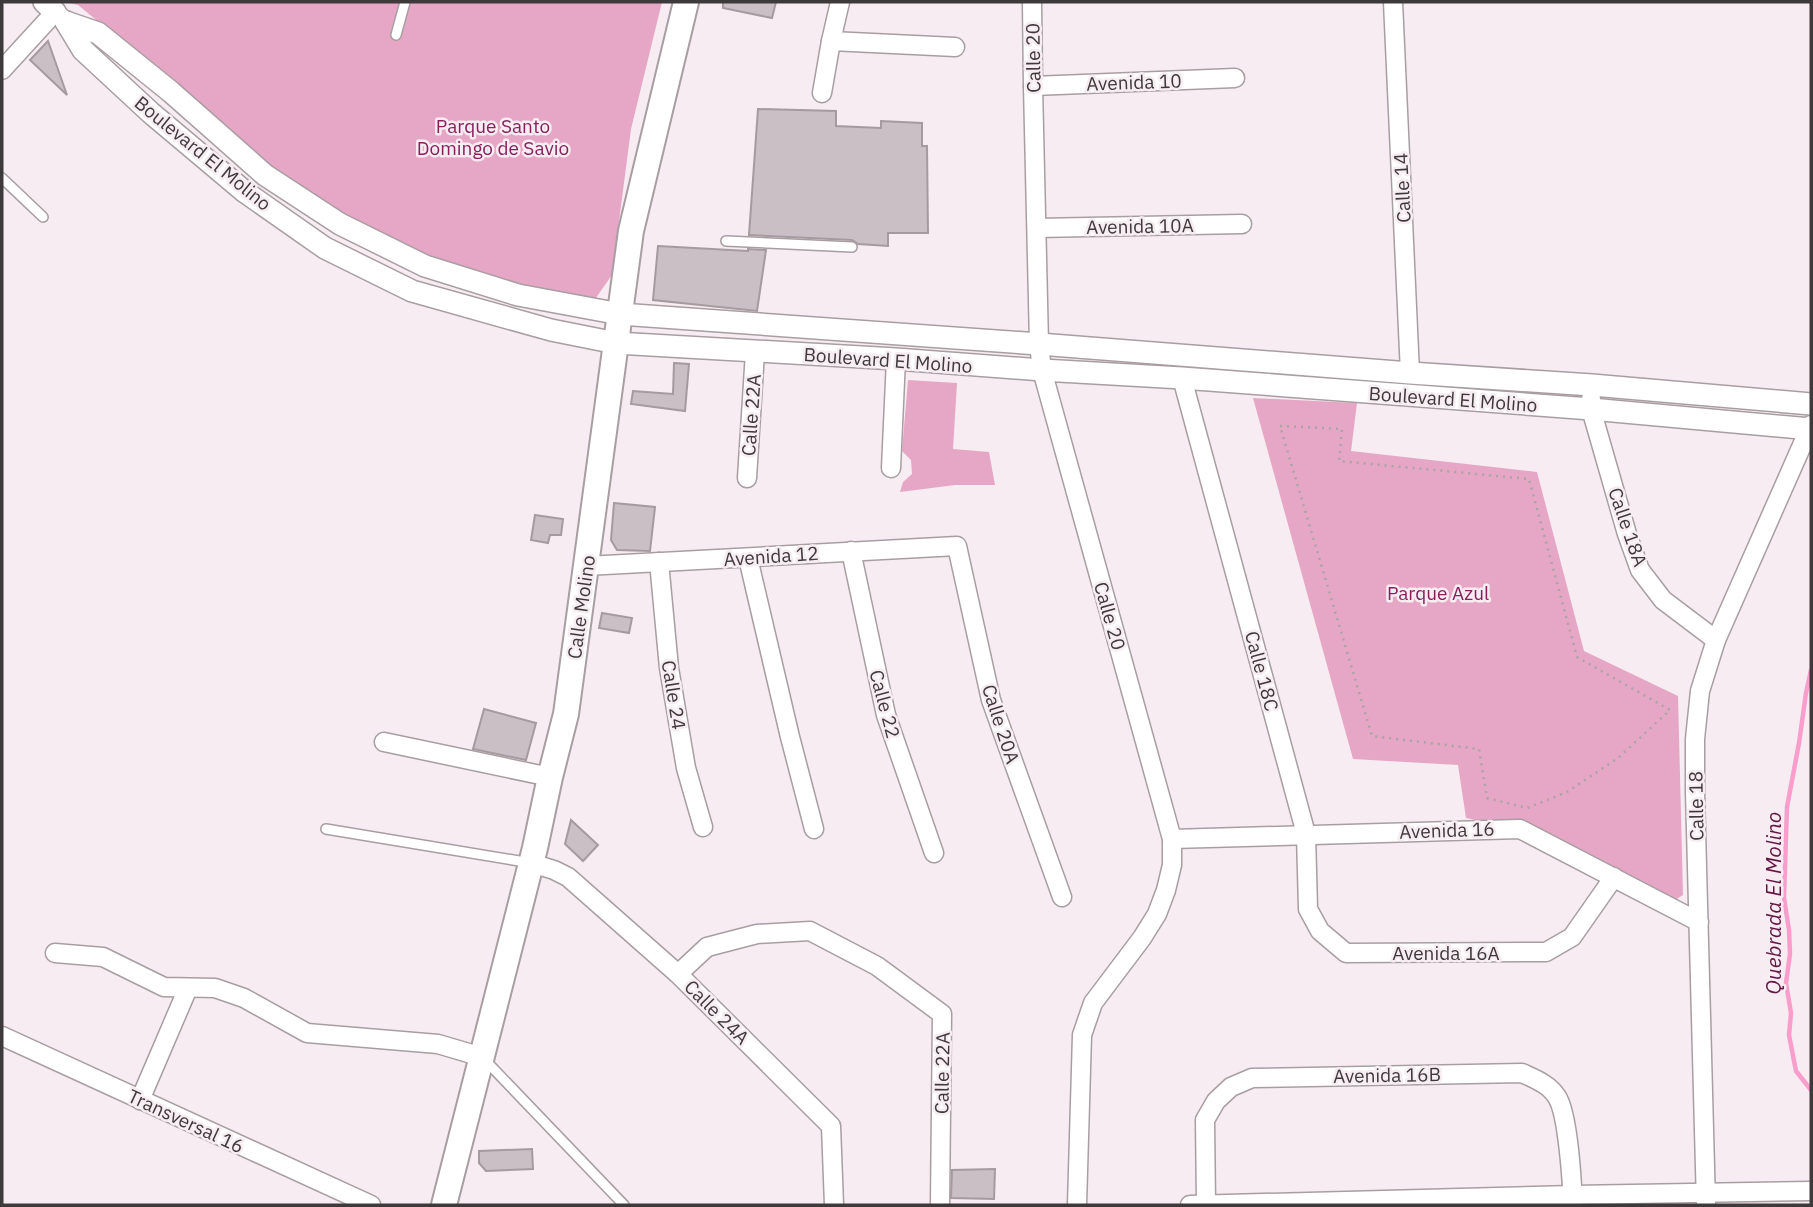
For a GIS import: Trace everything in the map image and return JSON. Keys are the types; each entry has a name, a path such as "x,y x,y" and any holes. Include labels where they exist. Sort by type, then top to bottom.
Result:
{"main road":[{"name":"Calle Molino","path":"444,1205 566,714 631,231 686,2"}],"street":[{"path":"822,93 840,2"},
{"name":"Calle 20","path":"1032,2 1039,344 1042,370 1172,838 1172,865 1157,914 1093,1003 1082,1035 1077,1205"},
{"name":"Calle 14","path":"1393,2 1410,373"},
{"name":"Boulevard El Molino","path":"55,12 98,33 265,174 340,224 425,266 518,295 620,314 1592,385 1811,404"},
{"name":"Boulevard El Molino","path":"55,12 83,50 151,113 245,192 326,248 412,292 551,330 616,343 1182,378 1811,428"},
{"path":"2,70 55,12"},
{"path":"831,41 956,47"},
{"name":"Avenida 10","path":"1032,86 1236,78"},
{"path":"151,113 171,92"},
{"path":"169,128 189,108"},
{"name":"Avenida 10A","path":"1037,228 1242,224"},
{"path":"551,330 556,303"},
{"name":"Calle 22A","path":"747,478 755,352"},
{"path":"891,468 896,359"},
{"name":"Calle 18C","path":"1182,378 1306,834 1308,909 1320,931 1346,953"},
{"name":"Calle 18A","path":"1592,385 1591,409 1640,570 1663,600 1716,640"},
{"name":"Calle 18","path":"1706,1200 1695,739 1700,691 1716,640 1811,428"},
{"name":"Avenida 12","path":"586,566 957,546"},
{"name":"Calle 20A","path":"957,546 991,700 1062,897"},
{"name":"Calle 22","path":"851,551 886,715 934,853"},
{"path":"748,558 814,829"},
{"name":"Calle 24","path":"659,562 669,668 686,768 703,827"},
{"path":"384,742 550,777"},
{"name":"Avenida 16","path":"1172,838 1520,828 1699,922"},
{"name":"Calle 24A","path":"531,863 568,877 678,974 831,1126 834,1205"},
{"name":"Avenida 16A","path":"1346,953 1546,952 1572,937 1614,877"},
{"name":"Calle 22A","path":"678,974 707,947 757,934 810,931 877,966 942,1014 940,1205"},
{"path":"55,953 103,957 164,987 215,988 244,998 307,1033 438,1044 482,1057"},
{"path":"140,1100 188,988"},
{"name":"Transversal 16","path":"2,1036 140,1100 332,1197 371,1205"},
{"name":"Avenida 16B","path":"1206,1205 1205,1120 1216,1101 1231,1087 1252,1078 1508,1073 1522,1073 1542,1082 1557,1097 1565,1116 1573,1200"},
{"path":"1190,1205 1706,1200 1811,1191"}],"lane":[{"path":"396,35 405,2"},
{"path":"2,178 43,217"},
{"path":"726,241 852,247"},
{"path":"326,829 531,863"},
{"path":"482,1057 624,1205"}],"path":[{"path":"1280,426 1342,429 1339,461 1529,480 1577,657 1670,710 1618,758 1567,792 1527,808 1487,798 1479,749 1372,736 1280,426"}],"green space":[{"name":"Parque Santo Domingo de Savio","path":"64,2 662,2 631,129 612,275 593,302 543,293 441,262 341,215 245,147 196,102 78,5"},
{"path":"908,380 957,383 953,449 989,452 995,485 955,485 900,492 903,482 912,474 911,460 902,451"},
{"name":"Parque Azul","path":"1253,398 1357,403 1351,451 1537,472 1584,651 1678,696 1683,895 1672,902 1520,829 1466,818 1458,765 1353,759"}],"building":[{"path":"723,2 776,2 772,18 723,8"},
{"path":"48,41 67,95 30,60"},
{"path":"758,109 836,111 836,126 881,128 881,121 922,123 922,146 927,146 928,233 888,233 888,246 858,244 852,240 749,235"},
{"path":"658,246 766,250 757,311 653,300"},
{"path":"674,363 689,364 685,411 631,404 633,391 673,394"},
{"path":"614,503 655,507 650,551 617,550 611,540"},
{"path":"535,515 563,519 561,535 550,535 548,543 531,540"},
{"path":"602,613 632,618 629,633 599,628"},
{"path":"484,709 536,723 526,760 473,749"},
{"path":"571,820 598,845 583,861 565,844"},
{"path":"532,1149 533,1169 486,1171 479,1163 479,1151"},
{"path":"995,1169 994,1199 951,1198 952,1170"}],"waterway":[{"name":"Quebrada El Molino","path":"1811,670 1787,807 1784,898 1790,954 1786,983 1791,1013 1789,1035 1796,1071 1811,1090"}]}
